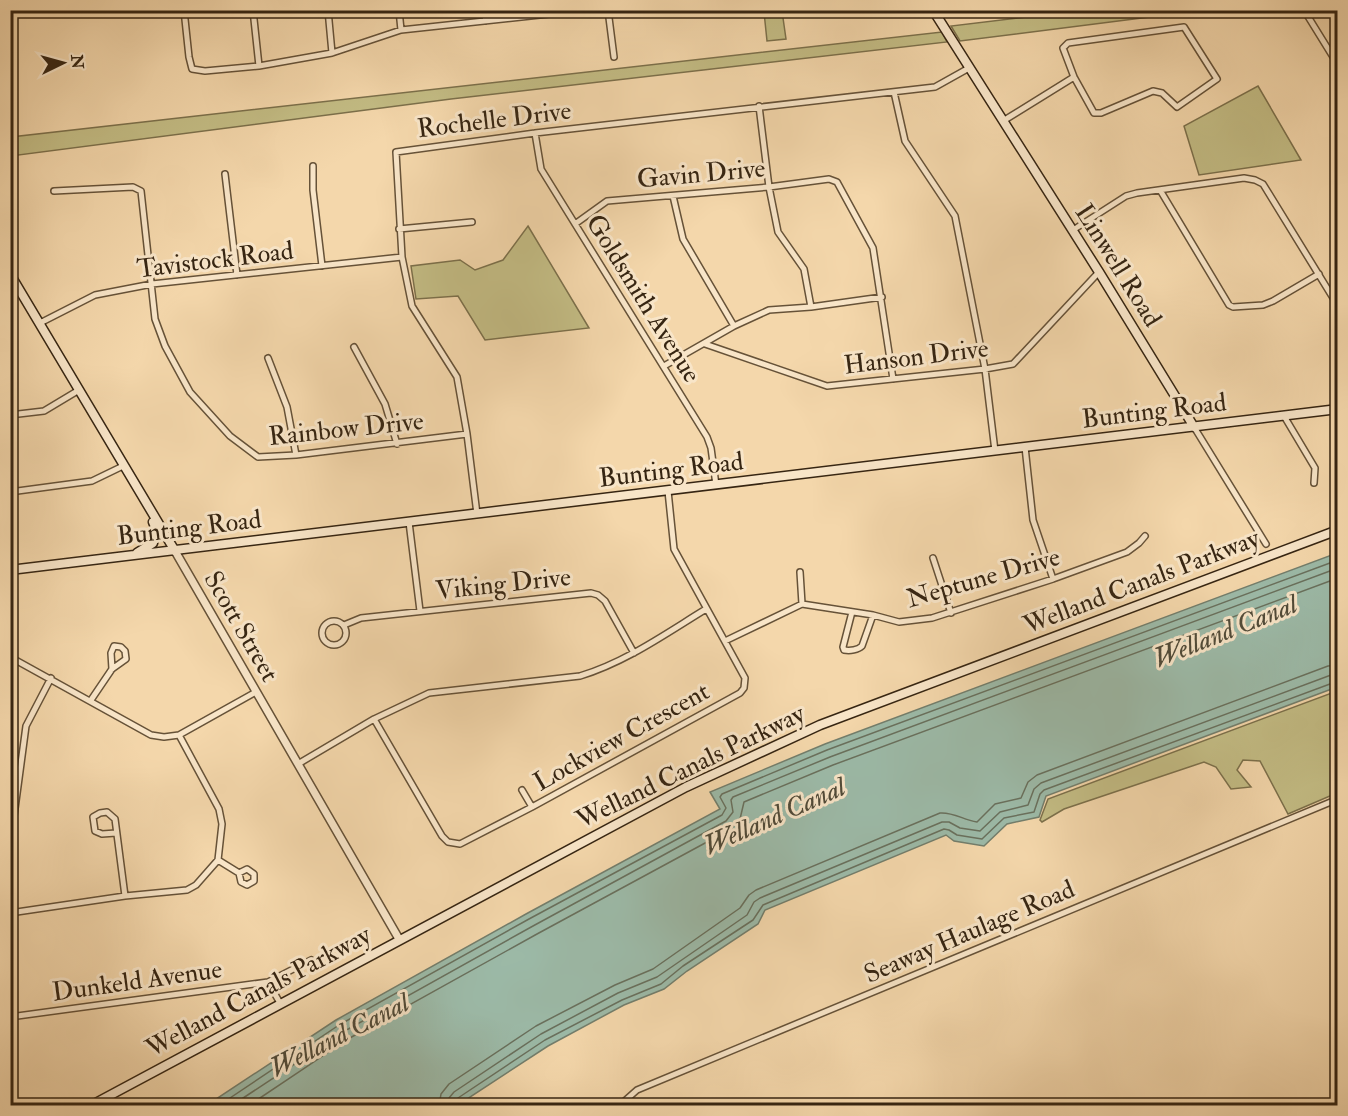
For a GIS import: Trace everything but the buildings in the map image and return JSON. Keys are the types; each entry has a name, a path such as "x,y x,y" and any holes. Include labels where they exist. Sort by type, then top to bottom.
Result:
{"main road":[{"name":"Linwell Road","path":"933,10 1073,230 1194,427"},
{"name":"Scott Street","path":"10,273 175,551"},
{"name":"Bunting Road","path":"10,570 1338,409"},
{"path":"134,555 153,543 155,537 156,529 146,504"},
{"name":"Welland Canals Parkway","path":"90,1106 686,787 820,725 1338,530"}],"street":[{"path":"184,10 192,69 205,72 259,66 332,52 401,30 586,10"},
{"path":"253,10 259,66"},
{"path":"328,10 332,52"},
{"path":"399,10 401,30"},
{"path":"485,10 486,21"},
{"path":"608,10 614,57"},
{"path":"1304,10 1338,65"},
{"path":"1184,27 1217,79 1177,107 1162,93 1153,91 1101,113 1094,113 1074,77 1063,48 1068,42 1184,27"},
{"name":"Rochelle Drive","path":"477,514 457,377 412,306 402,257 396,152 535,133 935,87 969,68"},
{"path":"1002,121 1074,77"},
{"path":"894,92 904,141 955,216 985,369 995,451"},
{"path":"759,106 768,187 778,232 804,269 811,308"},
{"name":"Goldsmith Avenue","path":"535,133 541,169 707,437 711,448 716,484"},
{"path":"314,166 313,190 322,266"},
{"path":"225,174 237,275"},
{"path":"1073,230 1126,196 1245,178 1256,180 1263,184 1338,306"},
{"name":"Gavin Drive","path":"575,224 608,201 768,187 829,179 837,182 873,248 882,297"},
{"name":"Rainbow Drive","path":"54,190 133,187 141,191 155,319 165,346 190,392 230,436 258,457 397,444 467,434"},
{"path":"1160,190 1229,305 1233,307 1263,305 1319,274"},
{"path":"673,196 683,239 734,326"},
{"path":"399,228 472,222"},
{"name":"Tavistock Road","path":"40,323 95,295 152,284 402,257"},
{"name":"Hanson Drive","path":"705,344 827,386 1013,364 1099,272"},
{"path":"664,366 734,326 769,310 811,308 882,297 893,379"},
{"path":"354,347 385,404 397,444"},
{"path":"268,358 287,407 296,455"},
{"path":"10,415 44,411 78,390"},
{"path":"1284,416 1315,468 1314,483"},
{"name":"Linwell Road","path":"1194,427 1266,544"},
{"path":"1025,447 1033,520 1053,579"},
{"path":"10,492 92,481 123,466"},
{"name":"Lockview Crescent","path":"374,719 442,836 448,842 460,844 740,693 744,688 745,678 674,549 668,490"},
{"path":"409,522 420,611"},
{"name":"Neptune Drive","path":"802,604 873,615 899,622 932,618 1053,579 1127,552 1145,536"},
{"name":"Scott Street","path":"175,551 399,939"},
{"path":"933,558 951,613"},
{"path":"725,641 802,604 800,572"},
{"name":"Viking Drive","path":"344,626 361,618 591,593 605,601 634,653"},
{"path":"298,764 374,719 429,693 580,676 604,669 706,609"},
{"path":"852,612 843,647 848,651 859,649 862,646 873,615"},
{"name":"Viking Drive","path":"336,621 344,626 345,636 342,642 331,645 324,640 322,630 327,623 336,621"},
{"path":"10,657 152,735 164,737 180,735 256,692"},
{"path":"91,700 112,669"},
{"path":"10,819 14,816 26,726 51,678"},
{"path":"10,913 125,896 187,890 196,885 218,860 222,824 219,809 180,735"},
{"path":"522,790 532,807"},
{"name":"Seaway Haulage Road","path":"619,1106 637,1090 1338,800"},
{"path":"116,833 102,834 95,831 93,817 107,812 114,819 116,833 125,896"},
{"path":"218,860 239,873"},
{"name":"Dunkeld Avenue","path":"10,1017 268,982 311,960"},
{"path":"268,982 280,1004"}],"shaded area":[{"path":"1085,10 1197,11 960,41 951,26"},
{"path":"782,11 786,39 767,41 764,12"},
{"path":"942,32 947,42 451,99 11,156 11,137"},
{"path":"1258,86 1301,160 1199,175 1184,126"},
{"path":"528,226 589,328 485,340 458,296 416,299 411,266 460,260 475,270 503,260"},
{"path":"1337,691 1337,793 1288,814 1260,761 1243,760 1237,770 1251,787 1231,789 1216,767 1204,762 1064,809 1042,822 1040,820 1048,799"}],"water":[{"name":"Welland Canal","path":"1337,553 1337,687 1046,796 1039,817 1007,824 984,846 954,841 946,835 765,910 758,924 664,989 624,1005 548,1046 458,1105 207,1105 336,1020 720,809 710,792 825,744"}]}
